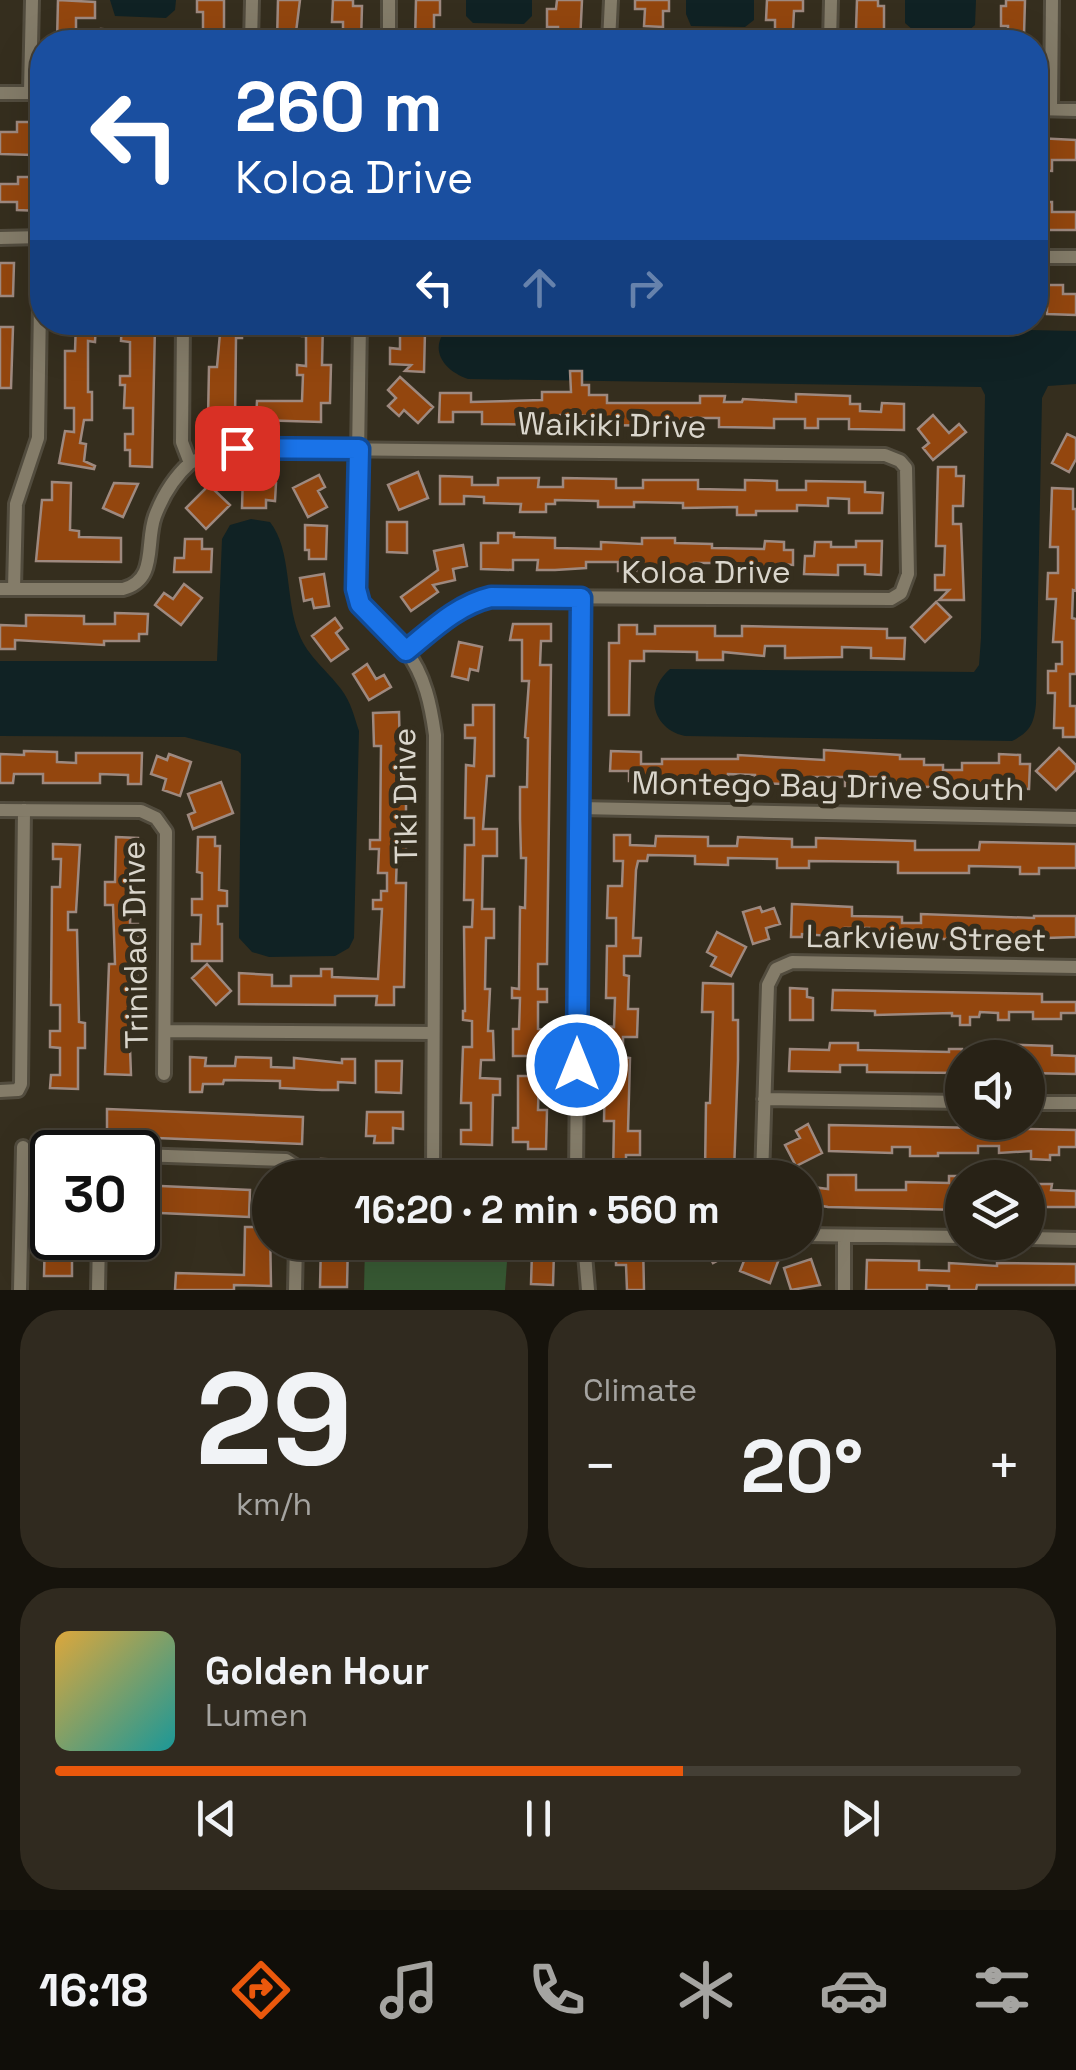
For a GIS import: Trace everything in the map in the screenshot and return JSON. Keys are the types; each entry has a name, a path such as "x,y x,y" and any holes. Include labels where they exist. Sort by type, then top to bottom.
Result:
{"street":[{"path":"32,0 33,30"},
{"path":"251,30 252,0"},
{"path":"389,0 389,30"},
{"path":"610,0 610,30"},
{"path":"830,30 831,0"},
{"path":"1052,0 1051,109 1076,110"},
{"path":"0,93 30,93"},
{"path":"0,238 30,237"},
{"path":"1048,257 1076,257"},
{"path":"40,335 38,438 16,504 7,589 123,589 138,582 148,567 154,519 174,477 190,463 182,442 183,335"},
{"name":"Tiki Drive","path":"360,335 356,589 360,604 406,651 426,691 434,735 433,1160"},
{"name":"Waikiki Drive","path":"190,463 214,452 237,448 885,455 900,461 908,477 908,574 901,593"},
{"name":"Koloa Drive","path":"406,651 459,610 491,597 880,600 901,593"},
{"path":"576,1160 581,598"},
{"name":"Montego Bay Drive South","path":"579,808 1076,818"},
{"path":"0,810 24,810 21,1084 18,1090 0,1091"},
{"name":"Trinidad Drive","path":"24,810 141,811 156,818 166,832 164,1074"},
{"name":"Larkview Street","path":"764,1099 768,986 776,969 792,962 1076,967"},
{"path":"165,1030 434,1033"},
{"path":"762,1160 764,1099 945,1102"},
{"path":"1045,1102 1076,1103"},
{"path":"20,1290 23,1147"},
{"path":"160,1155 286,1160"},
{"path":"822,1235 945,1237"},
{"path":"844,1236 844,1290"},
{"path":"1045,1238 1076,1239"},
{"path":"98,1290 99,1260"},
{"path":"295,1290 296,1260"},
{"path":"586,1260 588,1290"}],"green space":[{"path":"365,1260 507,1260 505,1290 364,1290"}],"shaded area":[{"path":"110,0 176,0 175,10 166,18 115,16"},
{"path":"466,0 532,0 532,16 524,24 473,23 466,16"},
{"path":"686,0 754,0 754,20 745,27 691,26"},
{"path":"905,0 976,0 975,25 969,30 913,30 905,23"},
{"path":"1048,330 1076,331 1076,384 1048,386 1042,398 1036,704 1030,727 1012,741 685,736 665,726 655,708 657,688 670,669 974,672 979,665 981,638 985,395 981,387 468,379 443,362 441,338 1048,335"},
{"path":"251,519 270,522 277,533 299,634 344,694 359,731 354,938 349,948 335,956 269,957 252,952 239,938 238,751 185,737 0,736 0,661 217,661 222,539 230,525"}],"building":[{"path":"58,0 95,2 95,18 76,18 76,30 57,30"},
{"path":"197,0 224,0 224,30 203,30 203,12 197,12"},
{"path":"278,0 300,0 296,30 277,30"},
{"path":"333,0 353,0 353,6 362,6 361,30 343,30 343,22 332,22"},
{"path":"416,0 440,0 434,30 415,30"},
{"path":"557,0 582,0 581,30 547,27 547,9 556,9"},
{"path":"635,0 669,0 669,11 663,11 663,27 644,26 645,9 635,9"},
{"path":"767,0 803,0 803,11 794,11 793,30 775,29 775,20 766,20"},
{"path":"857,0 878,0 878,6 884,6 884,30 856,30"},
{"path":"1006,0 1025,0 1024,30 1001,26 1001,6 1006,6"},
{"path":"17,122 30,122 30,155 0,154 0,132 17,132"},
{"path":"1048,139 1076,140 1076,160 1052,160 1052,171 1048,171"},
{"path":"18,177 30,177 30,211 17,210 17,202 0,202 0,184 18,184"},
{"path":"1048,202 1052,202 1052,212 1076,212 1076,230 1048,230"},
{"path":"0,263 14,263 13,296 0,296"},
{"path":"1048,285 1063,285 1063,294 1076,294 1076,315 1048,314"},
{"path":"0,327 13,327 11,388 0,388"},
{"path":"76,335 95,335 95,342 88,341 92,420 84,420 80,443 86,444 84,461 94,469 59,463 65,431 74,432 74,408 65,408 65,351 75,351"},
{"path":"121,335 155,335 152,467 130,466 130,450 125,450 125,434 133,434 133,408 124,408 125,385 120,385 120,376 130,376 130,342 121,341"},
{"path":"220,335 242,335 236,338 235,421 208,420 209,367 217,367"},
{"path":"323,335 322,365 331,365 330,403 321,403 321,422 256,420 257,401 302,401 303,375 297,375 297,365 306,366 306,336 302,336"},
{"path":"400,335 425,335 424,372 405,371 411,365 390,364 390,348 400,349"},
{"path":"570,371 582,371 582,385 589,385 589,395 607,395 607,403 700,403 700,396 725,396 724,402 796,402 796,394 850,396 850,404 860,404 860,411 881,412 882,403 904,404 904,430 849,429 849,419 818,419 818,428 805,428 805,419 774,419 774,428 719,427 719,418 688,418 688,426 587,425 587,416 560,415 559,425 482,424 482,412 453,412 453,422 439,422 440,393 471,393 471,402 542,400 542,392 571,392"},
{"path":"400,377 433,407 418,423 404,410 399,416 388,406 396,398 388,390"},
{"path":"933,415 949,433 959,424 966,432 933,460 923,448 929,443 918,429"},
{"path":"1067,434 1076,438 1076,459 1069,472 1052,463"},
{"path":"938,467 956,467 956,476 964,476 963,506 953,506 953,524 961,524 964,600 939,600 949,590 935,590 935,575 944,575 945,546 936,546"},
{"path":"418,472 428,498 399,510 388,485"},
{"path":"243,473 256,474 256,482 276,483 275,501 266,500 266,508 242,508"},
{"path":"319,475 325,487 318,491 327,507 308,517 293,488"},
{"path":"440,476 472,477 472,485 498,485 498,478 539,478 538,487 563,487 563,478 616,479 616,488 643,488 643,480 698,480 698,489 745,490 745,480 777,481 777,490 806,490 806,481 865,482 865,492 883,493 882,513 849,513 849,499 828,498 828,506 797,505 797,511 756,511 756,515 737,515 737,507 683,508 683,503 634,502 634,507 598,507 598,501 555,500 555,504 546,504 546,512 520,512 521,504 484,503 484,497 464,496 464,504 440,504"},
{"path":"52,482 71,483 70,530 79,531 79,537 121,538 121,562 36,561 42,500 52,500"},
{"path":"114,483 138,484 123,517 103,508"},
{"path":"209,485 230,505 206,529 186,508"},
{"path":"1052,488 1073,489 1076,509 1076,591 1073,590 1072,618 1076,619 1076,674 1070,674 1070,706 1076,706 1076,737 1063,737 1063,728 1054,728 1055,693 1048,693 1048,671 1056,671 1056,664 1062,664 1062,642 1053,642 1056,599 1047,599 1048,573 1058,573 1058,547 1050,547"},
{"path":"387,522 407,522 407,553 387,552"},
{"path":"305,525 327,526 326,559 309,559"},
{"path":"498,533 555,538 555,548 601,549 601,542 642,544 642,538 675,538 675,543 712,544 712,548 764,549 765,541 784,542 784,550 793,550 793,565 779,564 779,573 723,573 723,563 694,563 693,572 618,571 618,562 586,562 586,568 537,570 538,560 513,560 513,570 481,569 481,543 498,543"},
{"path":"185,539 202,539 202,549 212,549 211,572 174,572 175,558 184,558"},
{"path":"856,541 882,541 881,575 865,574 865,565 838,565 838,575 804,574 805,556 814,556 815,542 831,542 831,547 856,547"},
{"path":"463,545 467,566 453,569 455,580 433,585 438,592 411,611 401,597 438,570 434,551"},
{"path":"324,574 329,606 314,608 312,599 304,601 300,578"},
{"path":"184,584 202,598 181,625 155,605 164,593 173,599"},
{"path":"936,602 951,617 925,642 911,627"},
{"path":"115,613 148,614 147,634 139,634 139,641 104,641 104,645 15,640 15,649 0,649 0,625 26,626 26,615 84,616 84,624 115,624"},
{"path":"335,618 342,628 336,633 348,649 331,661 312,636"},
{"path":"513,624 551,624 551,641 541,641 540,665 551,665 547,964 538,964 538,989 547,989 547,1002 538,1002 538,1029 546,1030 545,1047 536,1047 536,1056 513,1056 513,1029 519,1029 520,998 512,998 512,988 519,989 520,907 525,908 526,858 521,858 520,787 527,787 529,681 522,681 522,640 510,640"},
{"path":"619,625 637,625 637,634 655,634 655,626 715,626 715,636 742,636 742,626 887,629 887,638 905,638 904,659 871,658 871,648 842,647 842,657 785,658 785,646 765,646 764,656 723,652 723,660 697,660 697,652 644,651 644,661 630,661 629,715 609,715 609,643 619,643"},
{"path":"459,642 482,647 478,671 470,669 468,680 452,676"},
{"path":"367,664 376,679 384,675 391,687 369,700 353,674"},
{"path":"473,705 494,705 494,776 487,776 483,829 497,829 497,856 483,856 482,909 494,909 494,938 486,938 485,989 490,989 488,1031 493,1031 494,1060 481,1060 480,1078 500,1079 500,1095 493,1095 492,1145 461,1144 461,1130 471,1130 471,1103 461,1103 463,1047 472,1047 472,1021 463,1020 463,1011 464,927 472,927 473,900 464,900 465,845 474,845 474,818 465,818 466,765 474,766 475,738 465,738 465,725 473,725"},
{"path":"399,712 400,753 406,753 406,856 397,855 396,883 406,883 404,987 394,987 394,1005 376,1005 377,996 335,996 335,1005 239,1004 239,973 272,975 272,986 291,986 291,976 321,976 321,969 332,969 332,977 378,979 382,909 373,909 373,900 381,900 381,891 387,891 387,873 378,873 379,849 370,849 370,840 380,840 381,746 374,746 373,713"},
{"path":"1059,748 1076,765 1076,770 1056,790 1036,771"},
{"path":"824,750 924,759 924,765 943,765 943,770 962,770 962,763 999,763 999,754 1020,755 1020,764 1030,764 1029,789 885,786 885,777 857,777 857,786 845,786 845,777 813,777 813,785 755,783 755,775 728,774 728,783 629,781 629,771 610,771 611,751 641,752 641,764 662,764 662,759 738,759 738,755 824,760"},
{"path":"24,751 57,752 57,762 76,763 76,753 142,753 141,784 128,784 128,775 100,774 100,783 43,783 43,774 14,774 13,783 0,783 0,754 24,755"},
{"path":"169,754 191,762 180,796 163,790 166,779 151,774 157,756 167,760"},
{"path":"221,782 233,813 193,829 188,815 195,812 188,794"},
{"path":"614,835 630,835 630,845 655,846 656,836 708,837 708,846 737,846 738,837 792,839 792,847 816,847 816,838 915,841 915,850 979,850 980,842 1076,844 1076,868 1039,868 1039,874 1020,874 1020,867 969,866 969,873 898,873 898,862 809,861 809,868 777,868 777,859 728,858 728,865 695,864 695,856 648,855 647,861 638,861 633,938 641,938 640,956 624,956 624,975 629,976 628,1009 638,1009 637,1037 623,1037 623,1057 630,1058 628,1131 640,1131 640,1155 626,1155 626,1160 613,1160 614,1121 604,1121 606,1026 614,1027 615,998 606,998 607,946 616,946 616,918 607,918 608,886 622,886 623,861 614,861"},
{"path":"116,837 138,838 138,898 131,898 130,924 138,924 137,1021 129,1021 131,1075 105,1074 109,964 115,964 113,905 105,905 105,882 115,882"},
{"path":"198,837 215,837 215,846 220,846 219,890 227,891 227,906 218,906 222,961 192,961 192,944 200,944 201,915 192,915 192,899 202,899 202,873 197,872"},
{"path":"53,844 80,845 76,912 68,912 68,930 77,930 79,1022 85,1023 85,1048 78,1048 78,1089 50,1088 51,1075 60,1075 60,1048 50,1047 50,1031 60,1031 60,1005 51,1005 52,887 60,887 61,859 53,859"},
{"path":"792,904 852,907 852,916 902,917 902,923 921,923 921,914 1076,916 1076,937 868,937 869,928 845,928 846,937 791,937"},
{"path":"760,907 762,912 774,908 780,924 766,928 769,939 753,944 743,912"},
{"path":"717,932 746,947 731,976 711,966 716,957 707,952"},
{"path":"207,964 231,991 216,1005 192,978"},
{"path":"703,983 733,984 733,1020 738,1020 734,1160 705,1160 713,1012 702,1012"},
{"path":"790,988 807,989 807,997 813,998 813,1020 790,1020"},
{"path":"833,990 1042,994 1042,1002 1076,1002 1076,1013 1061,1013 1061,1019 1033,1019 1033,1012 1009,1012 1009,1020 998,1020 998,1013 980,1012 979,1017 970,1017 970,1025 960,1025 960,1016 952,1013 875,1015 875,1011 832,1010"},
{"path":"830,1043 858,1043 858,1050 945,1052 945,1073 867,1072 867,1065 840,1065 840,1072 789,1071 790,1049 829,1050"},
{"path":"1045,1046 1052,1046 1052,1055 1076,1056 1076,1074 1045,1073"},
{"path":"190,1057 206,1058 205,1066 235,1066 236,1057 271,1058 271,1067 294,1068 294,1058 342,1063 342,1059 355,1059 355,1083 338,1082 338,1090 322,1090 280,1088 280,1081 224,1080 223,1084 203,1084 202,1092 190,1092"},
{"path":"376,1061 402,1061 401,1093 376,1092"},
{"path":"518,1076 539,1076 538,1110 547,1110 546,1149 528,1149 528,1142 513,1142 513,1128 518,1128"},
{"path":"107,1109 303,1117 302,1144 160,1138 160,1130 107,1130"},
{"path":"367,1112 403,1112 403,1129 393,1128 393,1143 374,1143 375,1136 366,1136"},
{"path":"808,1124 822,1153 808,1160 793,1160 785,1145 800,1138 796,1131"},
{"path":"829,1125 945,1127 945,1140 1045,1140 1045,1129 1076,1130 1076,1147 1059,1147 1059,1155 1050,1155 1050,1160 1031,1159 1031,1151 999,1153 999,1146 978,1146 978,1153 938,1156 910,1156 910,1147 892,1147 892,1153 829,1151"},
{"path":"828,1175 856,1175 856,1190 906,1190 906,1182 945,1183 945,1210 822,1206 822,1188 828,1189"},
{"path":"1045,1184 1052,1184 1051,1190 1076,1191 1076,1207 1045,1207"},
{"path":"160,1186 250,1190 249,1217 160,1213"},
{"path":"245,1227 252,1227 252,1260 271,1260 271,1286 175,1290 176,1273 244,1275"},
{"path":"44,1260 72,1260 72,1276 44,1276"},
{"path":"321,1260 348,1260 347,1287 320,1287"},
{"path":"532,1260 554,1260 553,1285 531,1284"},
{"path":"616,1260 643,1260 644,1290 627,1290 626,1265 616,1265"},
{"path":"744,1260 779,1260 770,1283 740,1271"},
{"path":"811,1260 820,1285 791,1290 784,1268"},
{"path":"867,1260 919,1261 919,1270 949,1271 949,1263 1076,1264 1076,1285 977,1285 976,1290 949,1290 949,1286 927,1285 927,1290 866,1290"}],"route":[{"path":"237,448 359,449 356,589 360,604 406,651 476,600 581,598 577,1065"}]}
